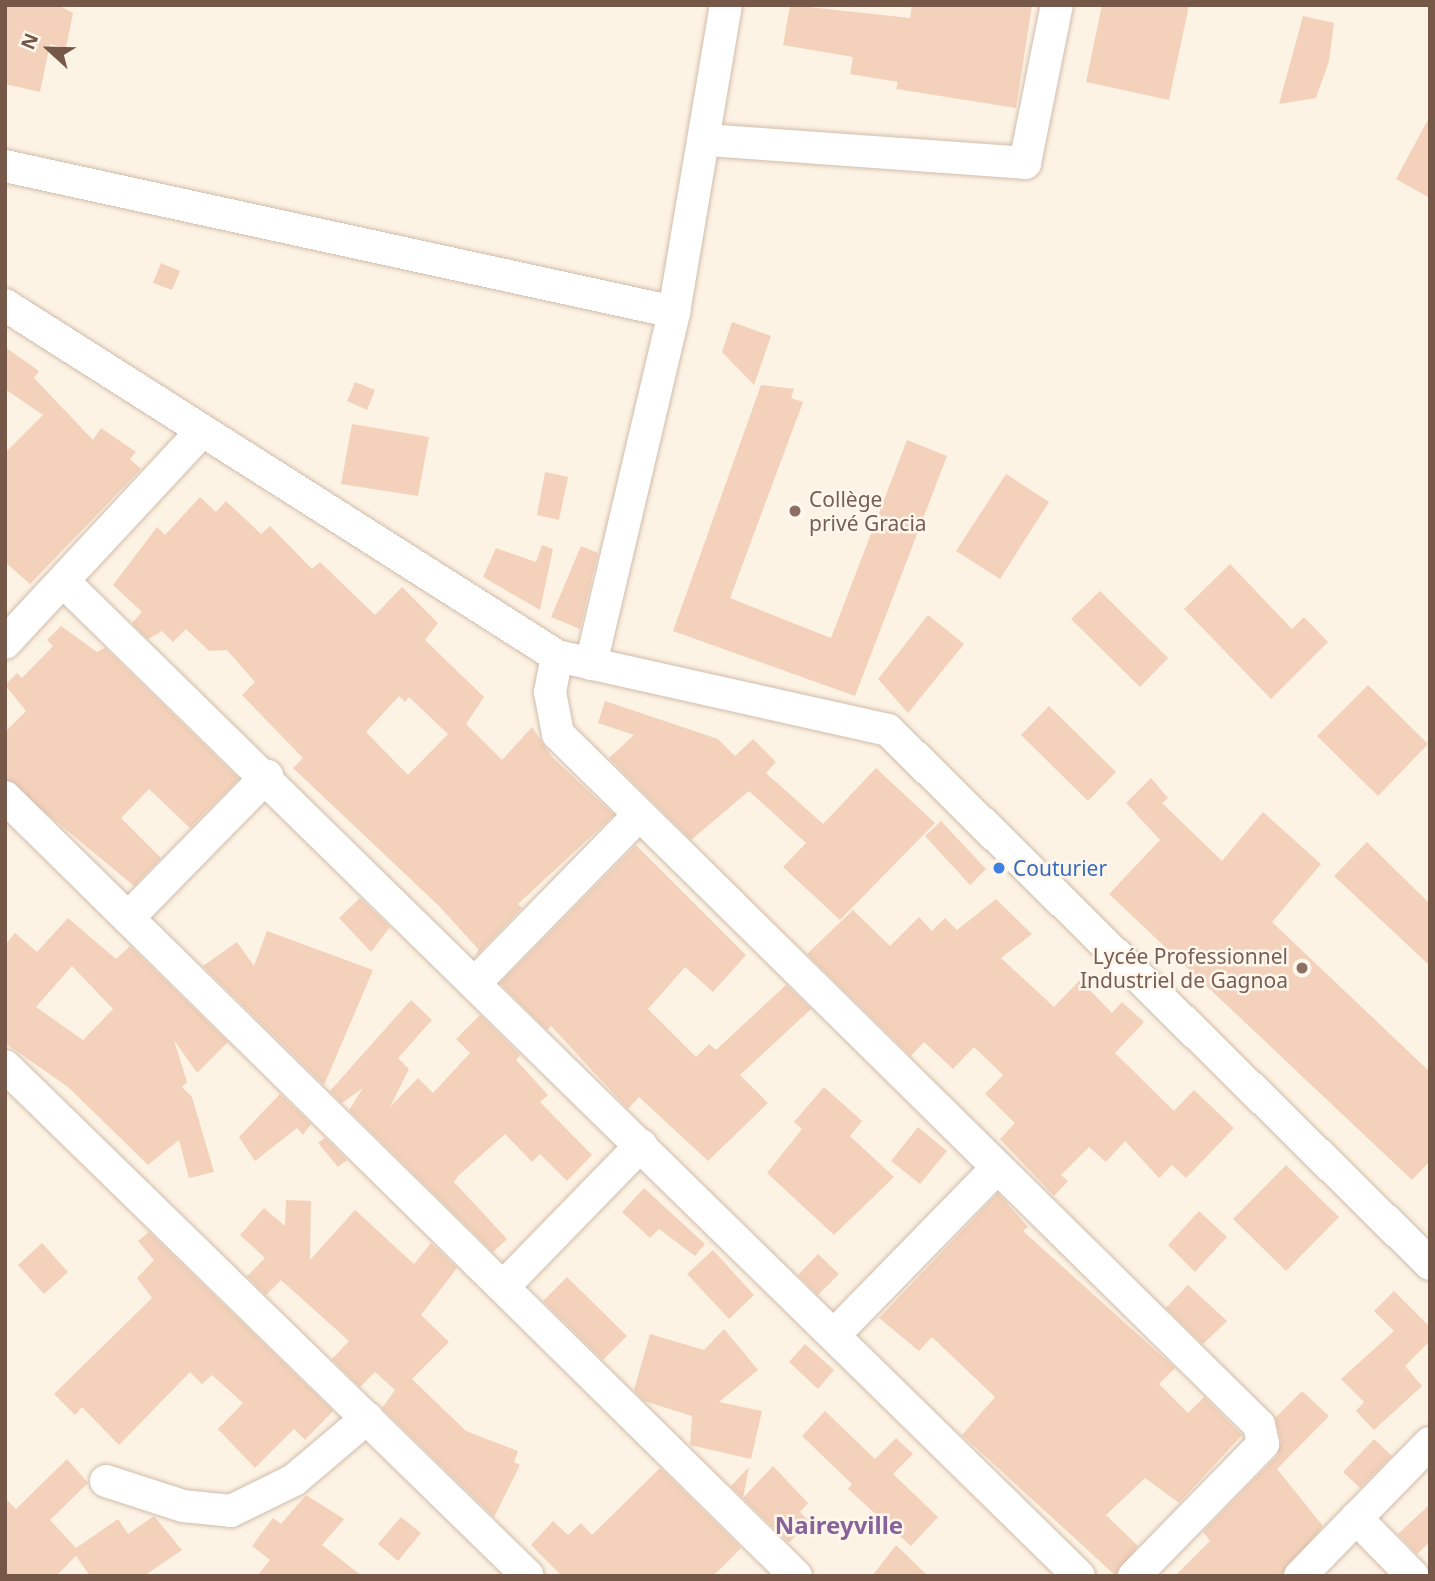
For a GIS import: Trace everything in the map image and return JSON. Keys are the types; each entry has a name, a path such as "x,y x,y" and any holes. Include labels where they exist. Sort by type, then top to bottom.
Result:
{"street":[{"path":"591,664 674,312 707,140 726,5"},
{"path":"707,140 1025,163 1057,5"},
{"path":"5,166 674,312"},
{"path":"5,305 557,656 888,730 1430,1264"},
{"path":"5,643 65,583 201,432"},
{"path":"65,583 267,776 1079,1576"},
{"path":"557,656 550,692 558,734 1265,1434 1264,1444 1134,1576"},
{"path":"128,918 267,776"},
{"path":"5,797 796,1576"},
{"path":"476,982 639,815"},
{"path":"5,1066 528,1576"},
{"path":"503,1287 641,1145"},
{"path":"834,1335 996,1169"},
{"path":"106,1481 183,1506 230,1511 294,1480 367,1418"},
{"path":"1300,1576 1430,1443"},
{"path":"1356,1518 1413,1576"}],"building":[{"path":"5,5 58,5 73,13 66,48 50,44 40,92 5,84"},
{"path":"790,5 910,18 912,5 1032,5 1016,108 896,89 898,82 850,74 853,57 783,45"},
{"path":"1102,5 1189,5 1169,100 1086,82"},
{"path":"1303,16 1334,23 1329,61 1316,98 1279,104"},
{"path":"1430,116 1430,198 1396,179"},
{"path":"161,263 180,271 172,290 153,283"},
{"path":"732,322 771,336 754,385 722,352"},
{"path":"5,347 39,371 34,378 93,440 101,428 136,452 130,459 141,469 30,584 5,562 5,453 43,415 5,389"},
{"path":"355,382 375,390 367,410 347,401"},
{"path":"761,385 794,389 791,398 803,402 730,598 831,638 907,440 947,456 855,696 673,631"},
{"path":"352,424 429,437 418,496 341,484"},
{"path":"545,472 568,477 559,520 537,515"},
{"path":"1006,474 1049,502 1000,579 956,551"},
{"path":"200,497 216,512 226,501 261,534 270,526 312,569 320,562 375,615 402,587 438,623 425,640 484,697 466,724 502,760 532,727 552,757 614,815 518,904 522,908 475,957 479,950 439,906 293,768 303,758 242,695 255,682 227,650 209,651 186,629 173,642 162,631 148,639 132,623 142,612 113,585 157,527 165,535","holes":["399,696 405,702 409,697 448,734 408,775 366,732"]},
{"path":"542,545 553,549 540,610 483,577 496,548 536,562"},
{"path":"581,546 598,553 580,629 551,617"},
{"path":"1230,564 1292,629 1304,617 1328,642 1271,699 1184,609"},
{"path":"1100,591 1168,658 1140,687 1071,619"},
{"path":"928,615 964,644 908,713 878,679"},
{"path":"61,626 97,652 105,648 239,779 190,828 149,789 121,818 161,858 134,886 5,779 5,732 26,711 5,685 17,673 22,678 53,646 47,640"},
{"path":"1368,685 1428,744 1378,796 1317,736"},
{"path":"605,701 718,739 735,756 753,739 776,762 766,773 823,824 876,768 935,823 840,920 783,867 806,843 749,791 691,840 609,758 634,735 598,723"},
{"path":"1049,706 1116,772 1088,801 1021,735"},
{"path":"1151,778 1168,798 1162,803 1222,861 1263,812 1321,864 1272,922 1430,1072 1430,1161 1412,1180 1109,894 1160,840 1126,803"},
{"path":"941,821 986,869 970,885 925,836"},
{"path":"1367,842 1430,904 1430,966 1334,876"},
{"path":"636,845 746,955 713,992 685,967 648,1009 696,1057 709,1044 716,1050 786,985 811,1009 740,1075 768,1103 708,1161 639,1097 628,1109 551,1026 547,1030 500,983"},
{"path":"360,898 390,927 371,952 339,918"},
{"path":"996,899 1032,934 1001,958 1054,1007 1080,980 1112,1013 1122,1002 1144,1022 1115,1053 1174,1111 1194,1090 1234,1128 1186,1178 1172,1165 1159,1178 1125,1141 1106,1162 1089,1147 1061,1175 1068,1181 1054,1196 1000,1139 1015,1123 985,1094 1003,1075 974,1047 953,1069 924,1042 911,1056 807,954 853,910 890,946 919,917 932,931 945,918 957,930"},
{"path":"68,918 116,959 130,946 228,1042 197,1073 174,1040 187,1082 182,1087 192,1097 214,1172 189,1178 179,1140 148,1165 68,1087 5,1043 5,945 15,933 37,952","holes":["72,966 113,1009 83,1040 36,1007"]},
{"path":"267,931 373,970 324,1085 203,966 237,942 254,966"},
{"path":"411,1000 432,1020 398,1058 409,1069 390,1107 418,1078 433,1093 470,1053 456,1039 480,1015 520,1055 516,1060 548,1095 540,1102 592,1155 567,1181 540,1154 532,1162 505,1134 458,1176 454,1182 507,1239 493,1252 349,1110 363,1088 342,1103 330,1091"},
{"path":"824,1087 862,1121 850,1136 894,1177 834,1235 767,1173 802,1129 794,1122"},
{"path":"280,1094 311,1124 303,1135 297,1128 255,1161 239,1137"},
{"path":"918,1127 947,1151 920,1184 891,1161"},
{"path":"325,1138 347,1160 338,1167 318,1143"},
{"path":"1286,1165 1339,1217 1286,1271 1233,1219"},
{"path":"644,1188 705,1244 695,1256 659,1229 650,1238 622,1212"},
{"path":"998,1193 1028,1227 1023,1231 1175,1368 1159,1384 1188,1413 1204,1397 1242,1435 1179,1503 1145,1478 1106,1515 1138,1546 1116,1576 962,1435 995,1397 932,1337 919,1351 879,1318"},
{"path":"286,1200 311,1201 310,1260 355,1210 414,1264 431,1243 457,1268 421,1315 449,1342 412,1379 466,1431 518,1451 514,1462 520,1465 494,1517 382,1408 395,1390 375,1372 360,1387 332,1359 349,1341 281,1280 266,1295 247,1276 265,1258 240,1235 264,1208 285,1226"},
{"path":"1199,1211 1227,1237 1195,1272 1168,1245"},
{"path":"149,1232 333,1411 305,1440 294,1429 255,1468 218,1429 243,1403 212,1375 202,1384 190,1372 119,1445 82,1407 75,1415 54,1394 152,1298 137,1278 154,1260 138,1241"},
{"path":"42,1243 68,1272 44,1294 18,1265"},
{"path":"713,1250 754,1295 729,1319 687,1274"},
{"path":"818,1254 839,1274 818,1295 798,1275"},
{"path":"567,1277 627,1336 603,1360 543,1301"},
{"path":"1188,1285 1227,1321 1203,1344 1166,1308"},
{"path":"1394,1291 1430,1327 1430,1341 1405,1366 1422,1386 1374,1430 1356,1411 1364,1402 1341,1379 1394,1331 1374,1311"},
{"path":"724,1329 758,1370 719,1402 762,1411 751,1459 690,1445 692,1416 644,1401 634,1390 650,1334 704,1350"},
{"path":"805,1344 834,1370 818,1389 789,1362"},
{"path":"1302,1391 1329,1416 1277,1469 1323,1526 1282,1576 1175,1576 1210,1541 1203,1532 1277,1456 1281,1441 1275,1418"},
{"path":"825,1411 875,1459 896,1438 913,1454 893,1474 938,1517 911,1546 848,1489 852,1484 802,1436"},
{"path":"1374,1439 1392,1456 1360,1488 1343,1472"},
{"path":"67,1459 88,1483 50,1520 76,1548 118,1519 128,1534 154,1516 182,1550 144,1576 90,1576 76,1556 56,1576 5,1576 5,1498 16,1509"},
{"path":"773,1466 808,1503 800,1512 810,1522 789,1543 743,1498"},
{"path":"749,1467 743,1498 731,1486"},
{"path":"660,1468 741,1548 713,1576 562,1576 531,1545 553,1521 568,1535 581,1523 592,1535"},
{"path":"306,1495 344,1519 322,1545 362,1576 257,1576 270,1560 252,1546 273,1518 281,1524"},
{"path":"1430,1504 1430,1542 1417,1554 1398,1534"},
{"path":"401,1517 421,1533 398,1561 378,1544"},
{"path":"896,1545 928,1576 872,1576"}],"place":[{"name":"Collège privé Gracia","path":"795,511"},
{"name":"Couturier","path":"999,868"},
{"name":"Lycée Professionnel Industriel de Gagnoa","path":"1302,968"}],"district":[{"name":"Naireyville","path":"839,1525"}]}
